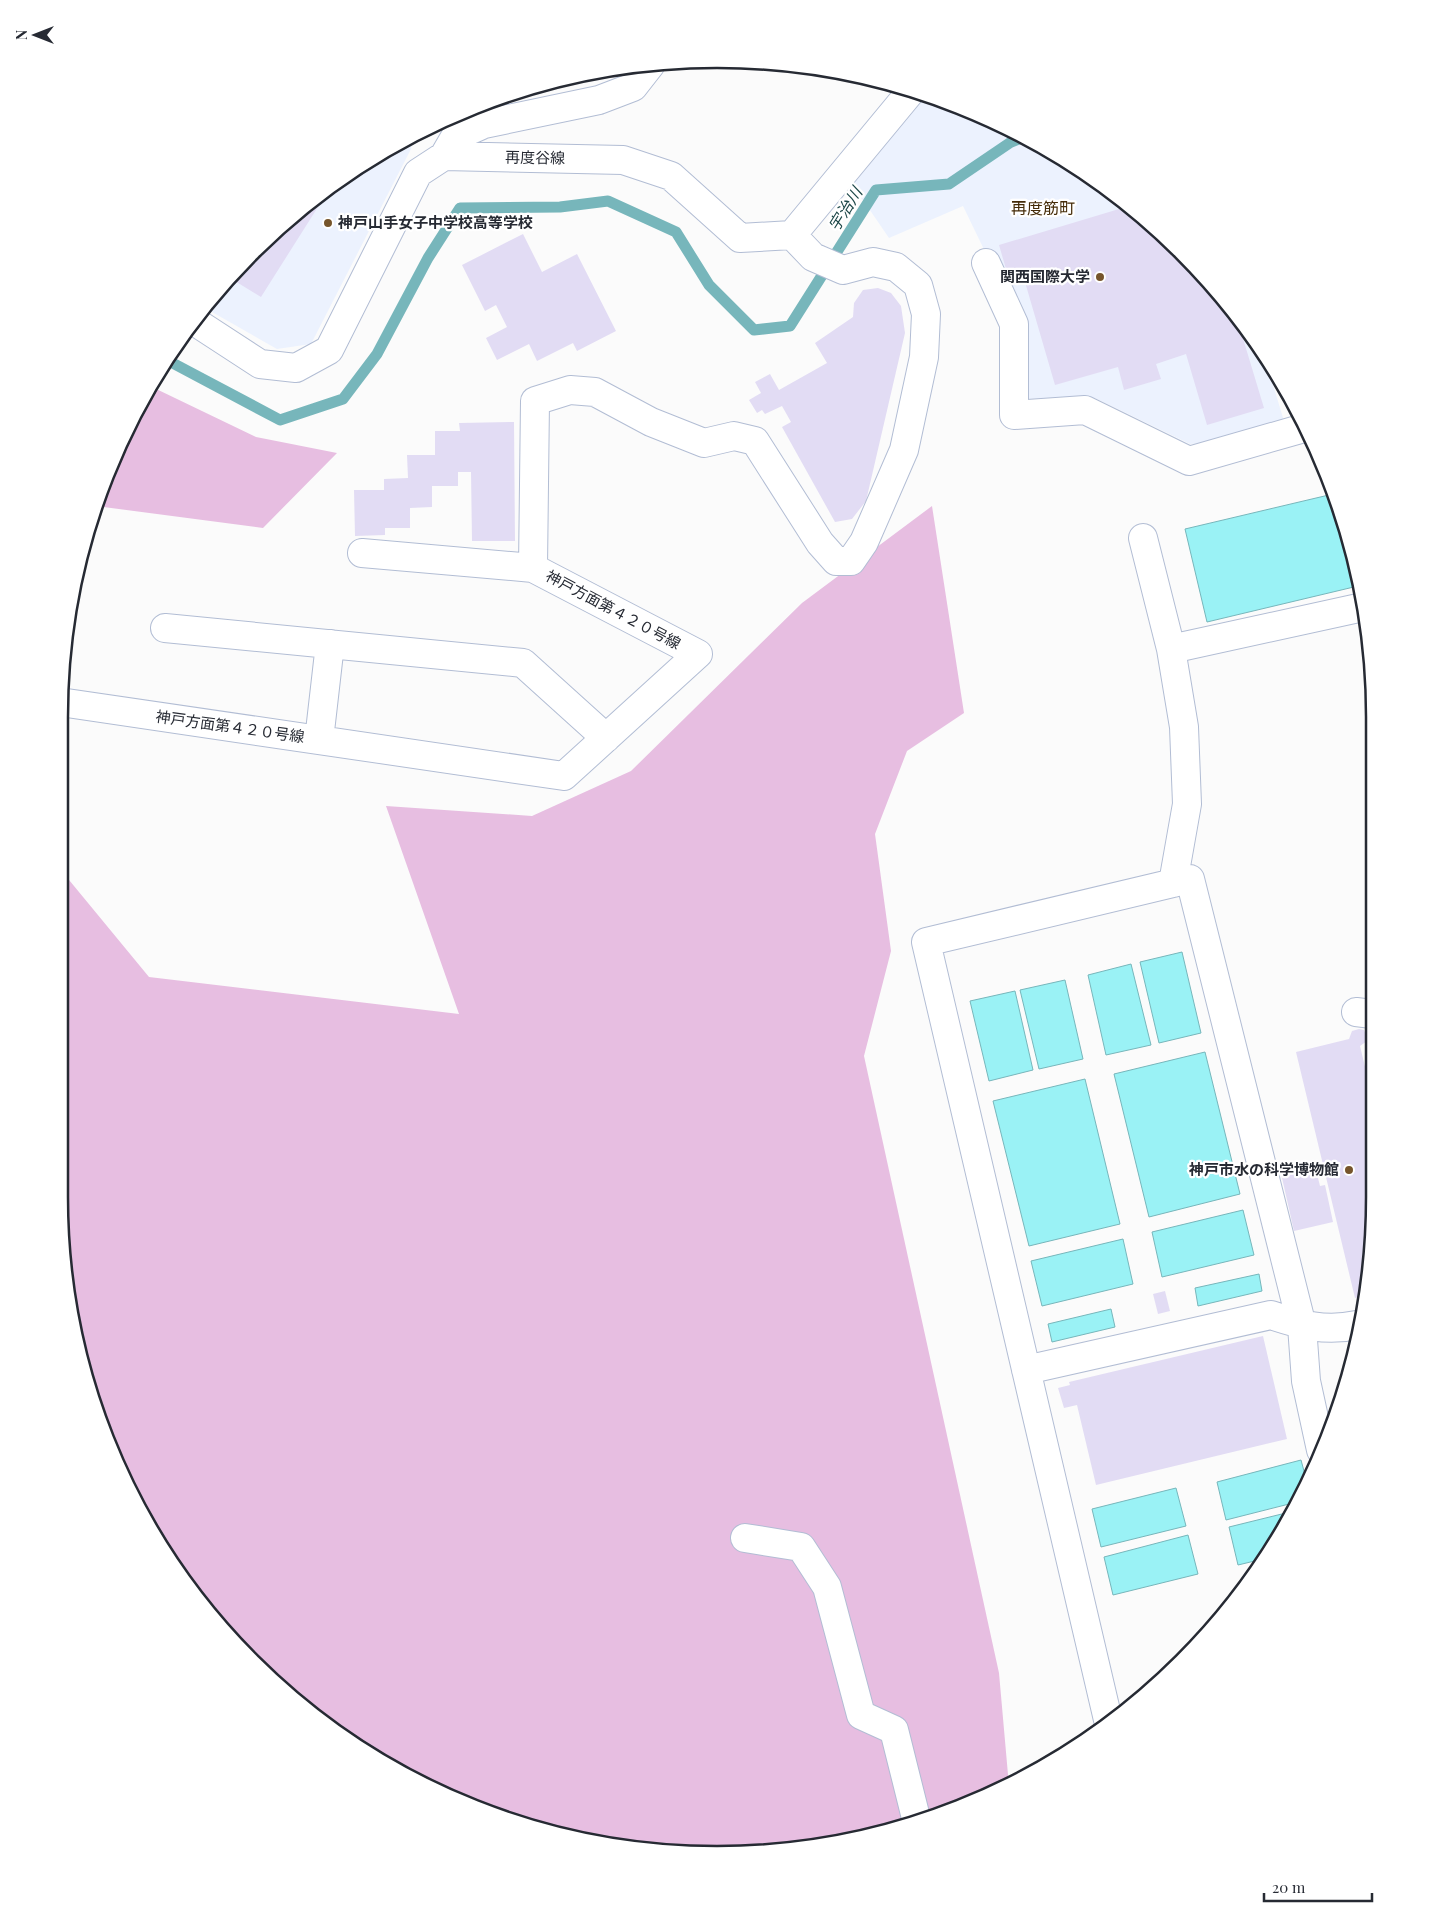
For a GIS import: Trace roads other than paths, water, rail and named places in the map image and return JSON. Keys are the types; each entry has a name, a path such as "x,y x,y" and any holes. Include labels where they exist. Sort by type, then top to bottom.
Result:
{"street":[{"path":"200,325 260,364 296,368 329,350 418,172 444,156 455,137 484,124 599,100 633,87 645,72"},
{"path":"792,235 907,96"},
{"name":"再度谷線","path":"444,156 623,160 671,176 740,238 792,235"},
{"name":"神戸方面第４２０号線","path":"68,703 564,776 698,654 533,568 534,401 570,390 595,392 651,422 704,443 734,436 755,441 820,543 836,561 850,561 864,542 904,450 924,357 926,314 918,285 896,267 873,262 843,270 813,257 792,235"},
{"path":"986,263 1014,324 1014,415 1085,410 1189,461 1300,429"},
{"path":"1143,538 1171,649 1184,727 1188,804 1172,883"},
{"path":"362,554 533,568"},
{"path":"1171,649 1357,608"},
{"path":"165,628 523,663 606,738"},
{"path":"319,740 330,644"},
{"path":"1107,1715 926,942 1190,879 1302,1326 1306,1381 1319,1440"},
{"path":"1026,1370 1271,1316 1302,1326 1339,1329 1353,1326"},
{"path":"745,1538 800,1546 827,1587 861,1715 894,1730 915,1814"}],"water":[{"path":"1327,495 1353,587 1207,622 1185,529"},
{"path":"1182,952 1201,1033 1159,1043 1140,962"},
{"path":"1131,964 1151,1045 1106,1055 1088,975"},
{"path":"1065,980 1083,1059 1039,1069 1020,990"},
{"path":"1015,991 1033,1070 989,1081 970,1001"},
{"path":"1205,1052 1240,1194 1149,1217 1114,1074"},
{"path":"1085,1079 1120,1224 1029,1246 993,1101"},
{"path":"1243,1210 1254,1255 1162,1277 1152,1232"},
{"path":"1123,1239 1133,1284 1042,1306 1031,1261"},
{"path":"1259,1274 1262,1291 1198,1306 1195,1288"},
{"path":"1111,1309 1115,1327 1052,1342 1048,1324"},
{"path":"1301,1460 1305,1473 1288,1504 1226,1520 1217,1482"},
{"path":"1176,1488 1186,1526 1101,1547 1092,1509"},
{"path":"1283,1514 1254,1561 1238,1565 1229,1527"},
{"path":"1188,1535 1198,1574 1113,1595 1104,1557"}],"waterway":[{"name":"宇治川","path":"173,363 280,420 343,399 377,354 428,258 460,208 560,207 608,201 676,232 709,285 754,330 790,326 876,190 949,184 1015,140"}],"place":[{"name":"神戸山手女子中学校高等学校","path":"328,223"},
{"name":"関西国際大学","path":"1100,277"},
{"name":"神戸市水の科学博物館","path":"1349,1170"}],"district":[{"name":"再度筋町","path":"1043,208"}]}
